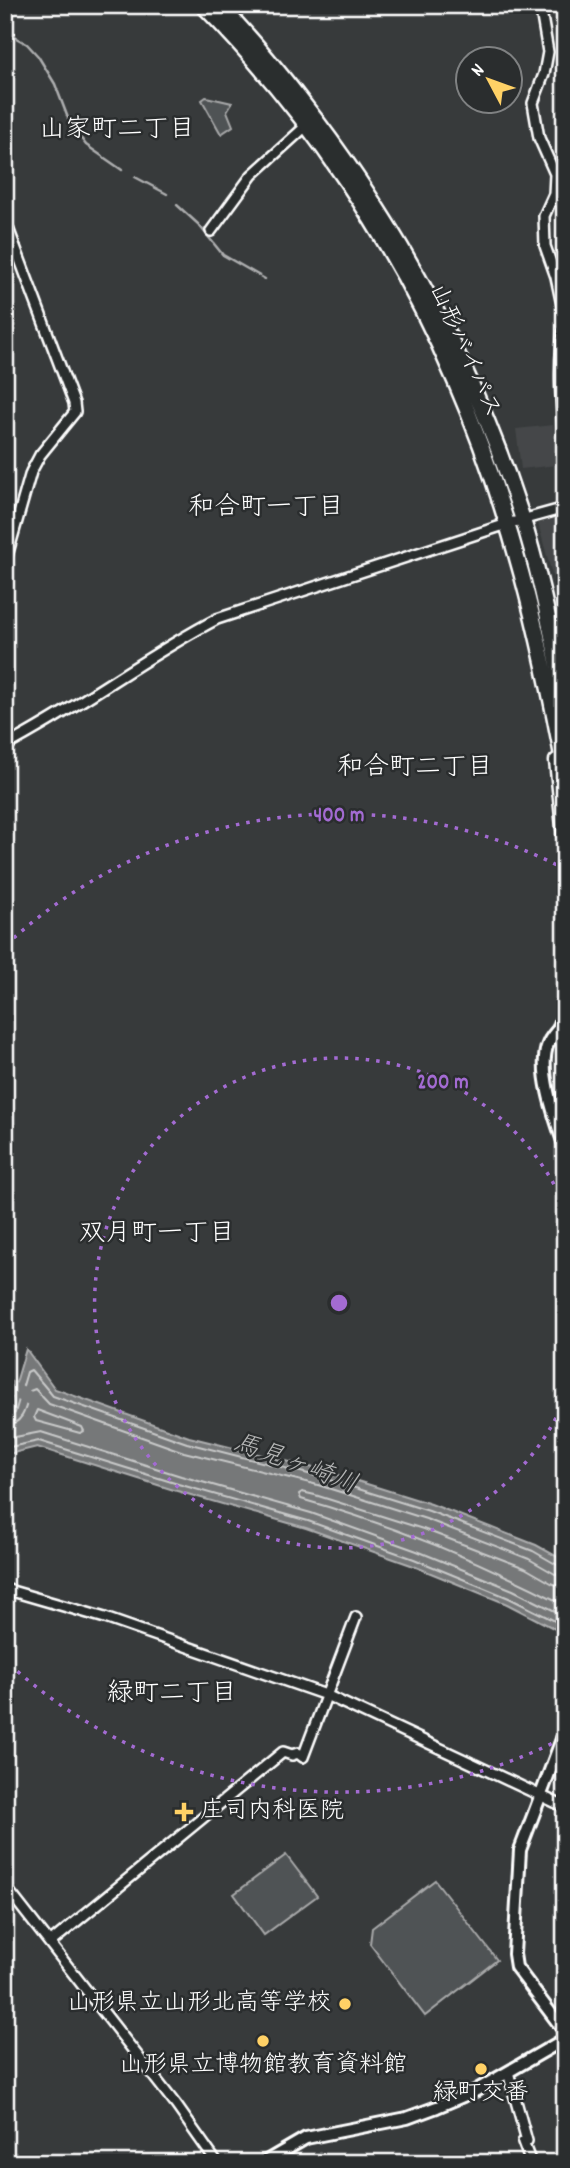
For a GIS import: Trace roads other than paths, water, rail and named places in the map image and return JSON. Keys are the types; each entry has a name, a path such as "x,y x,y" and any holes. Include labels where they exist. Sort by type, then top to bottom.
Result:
{"highway":[{"name":"山形バイパス","path":"203,5 254,61 306,126 364,208 410,286 455,380 483,451 559,702"},
{"name":"山形バイパス","path":"219,5 279,72 341,152 419,279 474,387 523,520 559,702 565,772"},
{"path":"559,702 565,836"}],"street":[{"path":"540,5 548,52 544,74 533,103 539,138 555,174 554,194 544,216 545,246 556,277 565,319 562,336 565,449"},
{"path":"211,231 251,175 306,126"},
{"path":"5,220 70,392 75,412 40,455 31,472 5,563"},
{"path":"5,746 217,619 507,524 565,508"},
{"path":"563,1020 548,1043 544,1062 565,1147"},
{"path":"5,1589 105,1618 326,1695 565,1807"},
{"path":"50,1943 283,1752 292,1755 298,1753 303,1757 356,1617"},
{"path":"565,1731 520,1850 514,1954 516,1967 565,2032"},
{"path":"5,1886 218,2163"},
{"path":"263,2163 306,2138 407,2118 475,2091 565,2039"},
{"path":"508,2072 531,2163"}],"water":[{"path":"26,1349 55,1389 189,1437 322,1470 431,1504 536,1545 565,1561 565,1634 507,1604 411,1565 306,1528 37,1447 5,1455 5,1420"}],"waterway":[{"path":"5,11 16,38 27,44 38,56 55,84 71,126"},
{"path":"80,137 86,145 122,170"},
{"path":"135,177 167,194"},
{"path":"177,205 198,224 223,255 265,279"},
{"name":"馬見ヶ崎川","path":"5,1385 30,1399"}],"place":[{"name":"庄司内科医院","path":"184,1812"},
{"name":"山形県立山形北高等学校","path":"345,2004"},
{"name":"山形県立博物館教育資料館","path":"263,2041"},
{"name":"緑町交番","path":"481,2069"}],"district":[{"name":"山家町二丁目","path":"117,130"},
{"name":"和合町一丁目","path":"266,508"},
{"name":"和合町二丁目","path":"415,768"},
{"name":"双月町一丁目","path":"157,1234"},
{"name":"緑町二丁目","path":"172,1694"}]}
